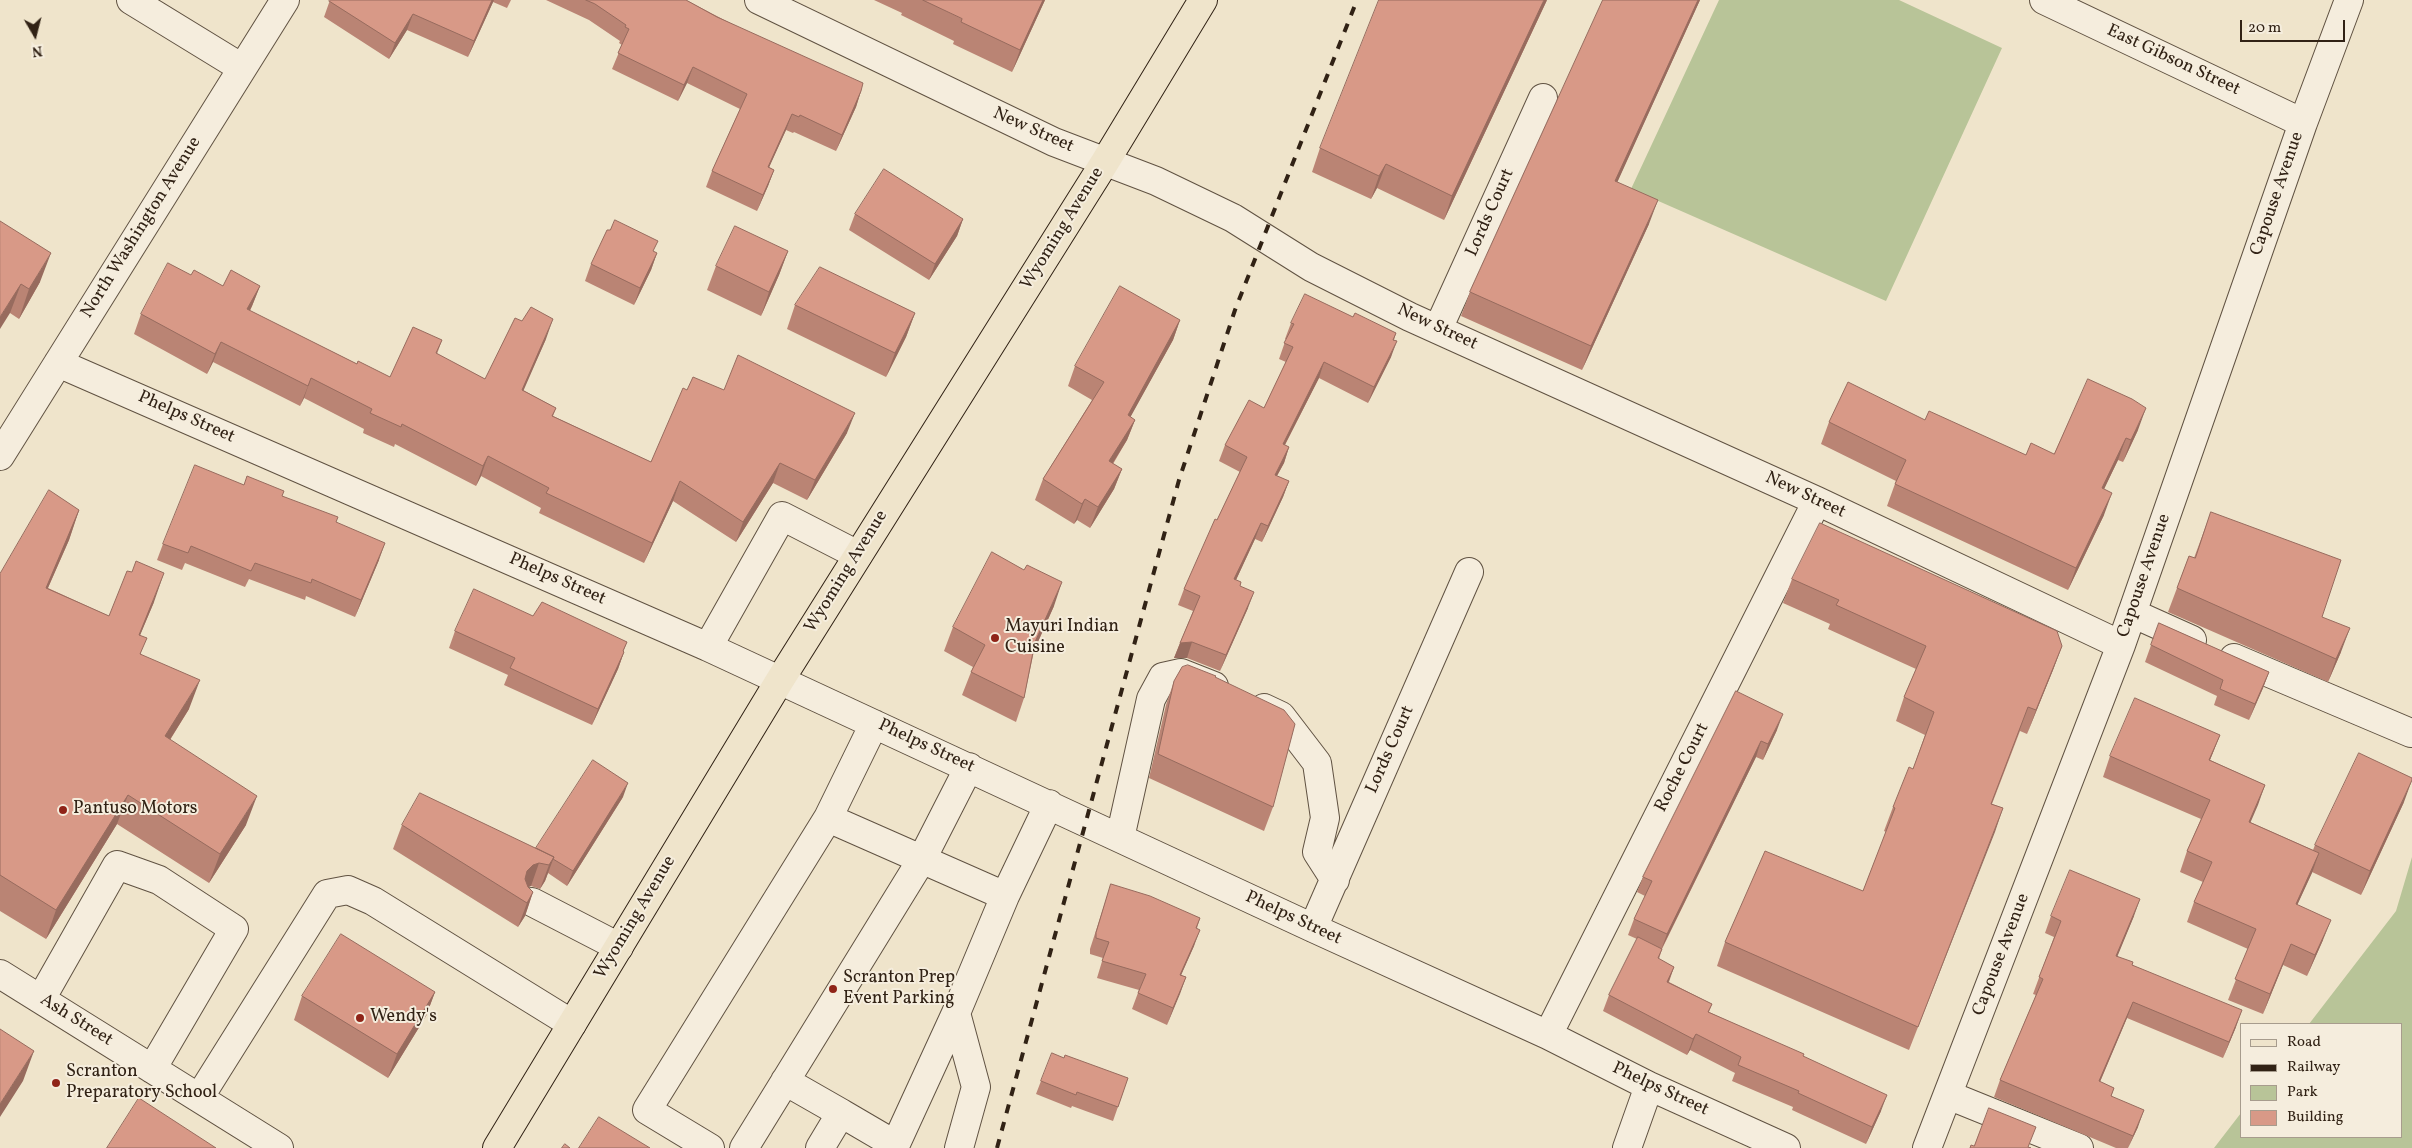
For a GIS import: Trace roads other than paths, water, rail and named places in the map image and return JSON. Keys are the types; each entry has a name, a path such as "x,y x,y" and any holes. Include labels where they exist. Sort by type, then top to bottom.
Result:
{"main road":[{"name":"Wyoming Avenue","path":"497,1148 780,680 1105,162 1203,0"}],"street":[{"path":"131,0 242,68"},
{"name":"North Washington Avenue","path":"0,456 285,0"},
{"name":"New Street","path":"759,0 1054,142 1156,181 1233,218 1311,267 1438,329 1817,501 2121,645"},
{"name":"East Gibson Street","path":"2044,0 2303,123"},
{"name":"Capouse Avenue","path":"1927,1148 2121,645 2303,123 2349,0"},
{"name":"Lords Court","path":"1438,329 1543,98"},
{"name":"Phelps Street","path":"58,363 708,646 1313,928 1548,1035 1649,1086 1786,1148"},
{"name":"Roche Court","path":"1548,1035 1817,501"},
{"path":"708,646 782,516 858,555"},
{"name":"Lords Court","path":"1313,928 1469,572"},
{"path":"2132,613 2329,700 2411,733"},
{"path":"1120,838 1151,699 1163,676 1181,673 1237,695 1281,716 1317,763 1325,818 1317,852 1335,880"},
{"path":"710,1148 647,1110 828,818 874,724"},
{"path":"744,1148 922,859 968,767"},
{"path":"785,1081 894,1146 956,1013 1005,896 1049,804"},
{"path":"828,818 1005,896"},
{"path":"41,999 117,865 159,880 234,929 152,1069"},
{"path":"199,1098 327,894 348,890 373,901 572,1024"},
{"path":"532,902 619,947"},
{"name":"Ash Street","path":"0,974 279,1148"},
{"path":"956,1013 976,1087 959,1148"},
{"path":"1627,1148 1649,1086"},
{"path":"1948,1096 2079,1148"},
{"path":"820,1148 841,1113"}],"railway":[{"path":"997,1148 1179,480 1235,310 1357,0"}],"place":[{"name":"Mayuri Indian Cuisine","path":"995,638"},
{"name":"Pantuso Motors","path":"63,810"},
{"name":"Scranton Prep Event Parking","path":"833,989"},
{"name":"Wendy's","path":"360,1018"},
{"name":"Scranton Preparatory School","path":"56,1083"}]}
